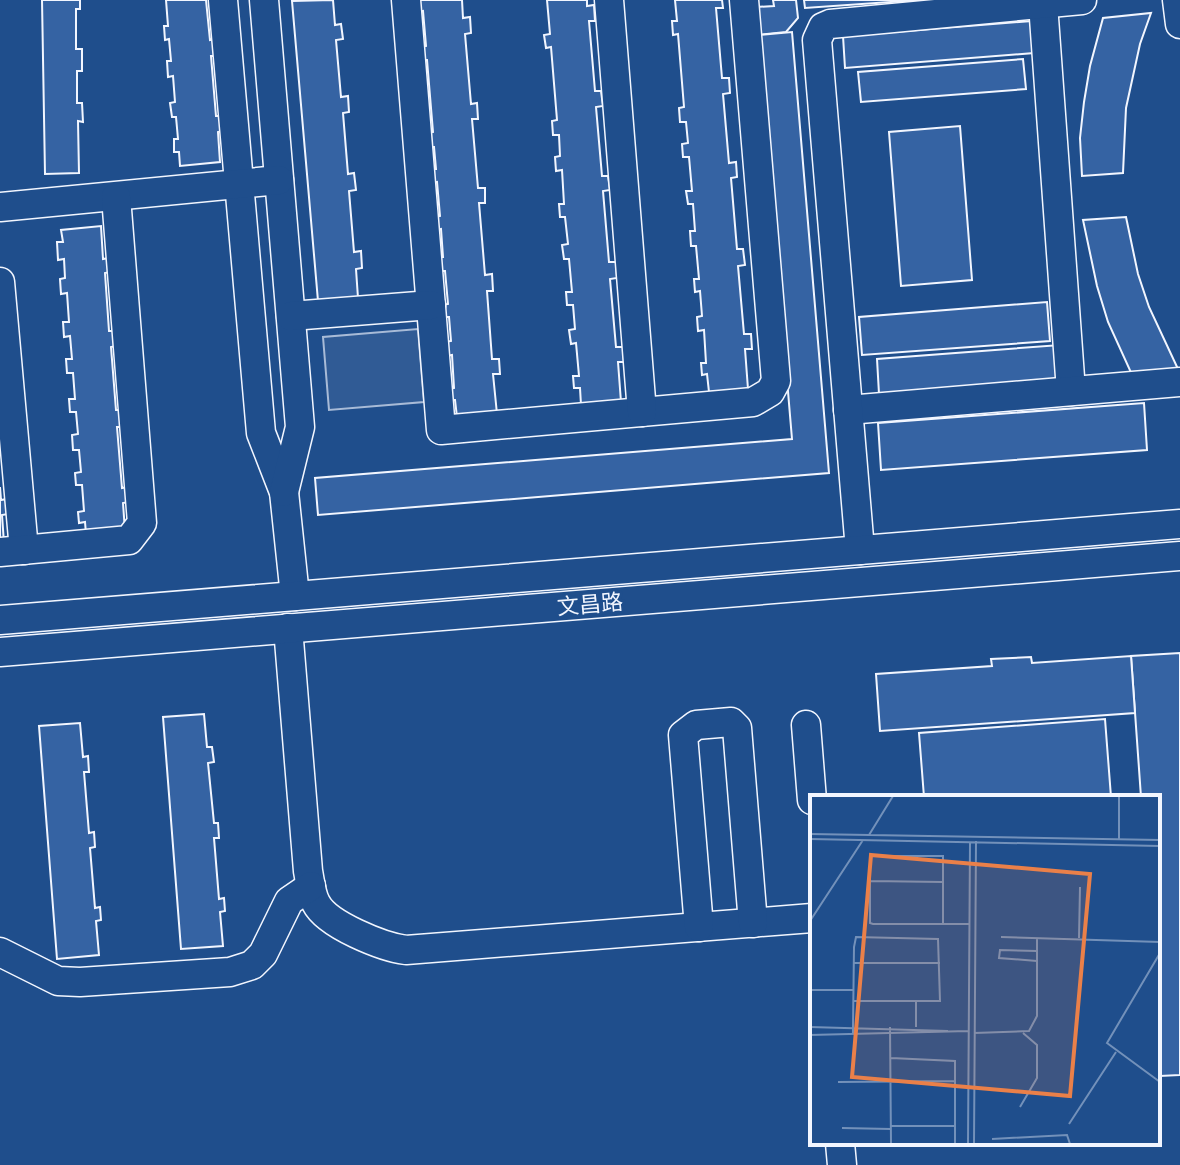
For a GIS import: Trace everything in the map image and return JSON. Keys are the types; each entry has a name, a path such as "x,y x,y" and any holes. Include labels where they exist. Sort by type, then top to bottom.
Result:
{"street":[{"path":"223,0 261,433 284,492 295,596"},
{"path":"264,0 300,427 284,492"},
{"path":"406,0 441,430 753,402 770,392 776,381 744,0"},
{"path":"609,0 642,412"},
{"path":"860,550 817,40 823,27 830,24 1082,0"},
{"path":"1177,0 1180,24"},
{"path":"1043,4 1071,391"},
{"path":"0,207 279,180"},
{"path":"0,282 12,551 129,540 142,523 116,197"},
{"path":"291,316 431,305"},
{"path":"848,410 1180,382"},
{"name":"文昌路","path":"0,620 1180,524"},
{"name":"文昌路","path":"0,652 1180,556"},
{"path":"288,628 311,886 315,903 326,916 385,947 406,950 810,918"},
{"path":"699,927 683,735 696,725 731,722 737,728 753,923"},
{"path":"806,725 812,795"},
{"path":"0,952 58,981 230,972 252,965 263,954 289,901 311,886"},
{"path":"840,1145 842,1165"}],"shaded area":[{"path":"418,329 424,402 329,410 323,337"}],"building":[{"path":"42,0 80,0 80,9 76,9 76,49 82,49 82,71 77,71 77,103 82,103 83,122 78,121 79,173 45,174"},
{"path":"166,0 206,0 210,40 216,39 217,56 211,56 216,116 222,116 223,131 218,132 220,162 180,166 179,152 174,152 174,139 178,139 176,117 172,117 170,103 175,102 173,76 168,77 167,61 171,61 169,39 165,40 164,26 168,26"},
{"path":"333,0 335,25 341,24 343,39 336,40 341,97 348,96 349,112 343,113 348,174 354,173 356,190 349,191 354,252 361,251 362,268 356,269 358,298 318,301 292,1"},
{"path":"416,0 462,0 463,18 470,17 471,33 465,34 471,104 477,103 478,119 472,119 478,188 485,188 485,203 479,203 485,275 492,274 493,291 487,291 492,359 499,359 500,374 493,374 497,414 457,417 455,400 450,400 449,389 454,388 452,355 446,356 445,342 451,341 449,317 443,317 442,305 448,304 445,271 439,271 438,257 443,257 441,229 436,230 434,217 440,216 437,182 432,183 431,169 436,169 434,147 429,147 428,133 433,132 427,60 422,60 420,47 426,46 423,11 417,12"},
{"path":"547,0 587,0 587,6 594,5 595,21 589,21 595,91 601,91 603,106 596,107 602,176 608,176 610,190 603,191 609,262 616,262 617,278 610,279 616,347 623,347 624,362 618,362 621,402 581,405 580,388 574,388 573,376 579,376 576,343 571,344 569,330 575,329 573,305 567,305 566,292 572,292 569,259 564,259 562,245 568,244 565,217 560,217 559,204 564,204 562,170 556,171 555,157 560,156 559,135 553,135 552,121 557,120 551,47 546,48 544,35 550,34"},
{"path":"675,0 722,0 723,8 716,8 722,78 729,78 730,93 723,94 729,163 736,162 737,177 731,178 737,249 743,249 745,265 738,266 744,334 751,334 752,349 745,349 748,389 709,392 707,374 702,375 701,363 706,363 704,330 698,331 697,317 702,316 700,291 695,292 694,279 699,279 696,246 691,246 690,231 695,231 693,204 688,204 686,191 692,191 689,157 683,157 682,144 688,143 686,122 680,122 679,108 684,107 678,34 673,35 672,21 677,21"},
{"path":"773,0 796,0 798,18 786,32 758,35 755,7 774,6"},
{"path":"804,0 919,0 805,8"},
{"path":"1151,13 1140,44 1126,108 1123,173 1082,176 1080,138 1084,102 1103,18"},
{"path":"1032,21 1034,53 845,68 843,36"},
{"path":"792,32 829,473 318,515 315,478 792,439 758,35"},
{"path":"1023,59 1026,89 861,102 858,72"},
{"path":"960,126 972,280 901,286 889,132"},
{"path":"1126,217 1138,274 1149,307 1178,369 1133,377 1108,322 1083,220"},
{"path":"101,226 103,259 109,258 110,272 105,273 109,331 115,331 116,346 111,347 116,410 121,410 123,427 117,427 122,488 128,487 129,502 123,503 125,531 86,534 85,522 79,523 78,512 84,511 82,485 76,485 75,473 81,472 79,450 73,450 72,435 78,434 76,412 70,412 69,399 75,399 73,373 67,373 66,359 72,359 70,336 64,337 63,322 69,322 67,293 61,294 60,279 65,278 64,259 58,260 57,242 63,242 61,230"},
{"path":"1047,302 1050,341 862,355 859,317"},
{"path":"1060,345 1063,379 879,394 877,359"},
{"path":"1144,403 1147,450 881,470 878,423"},
{"path":"0,487 1,500 7,499 8,514 2,515 4,543 0,544"},
{"path":"1180,653 1180,1075 1160,1076 1160,795 1141,795 1131,656"},
{"path":"1131,656 1135,713 880,731 876,674 992,666 991,659 1031,657 1032,663"},
{"path":"204,714 207,747 212,747 214,762 208,763 214,823 218,823 219,838 214,838 219,899 224,898 225,911 220,912 223,946 181,949 163,717"},
{"path":"1105,719 1111,795 924,795 919,733"},
{"path":"80,723 83,757 88,756 89,772 84,772 89,833 94,832 95,847 90,848 95,908 100,907 101,920 96,921 99,955 57,959 39,726"}]}
